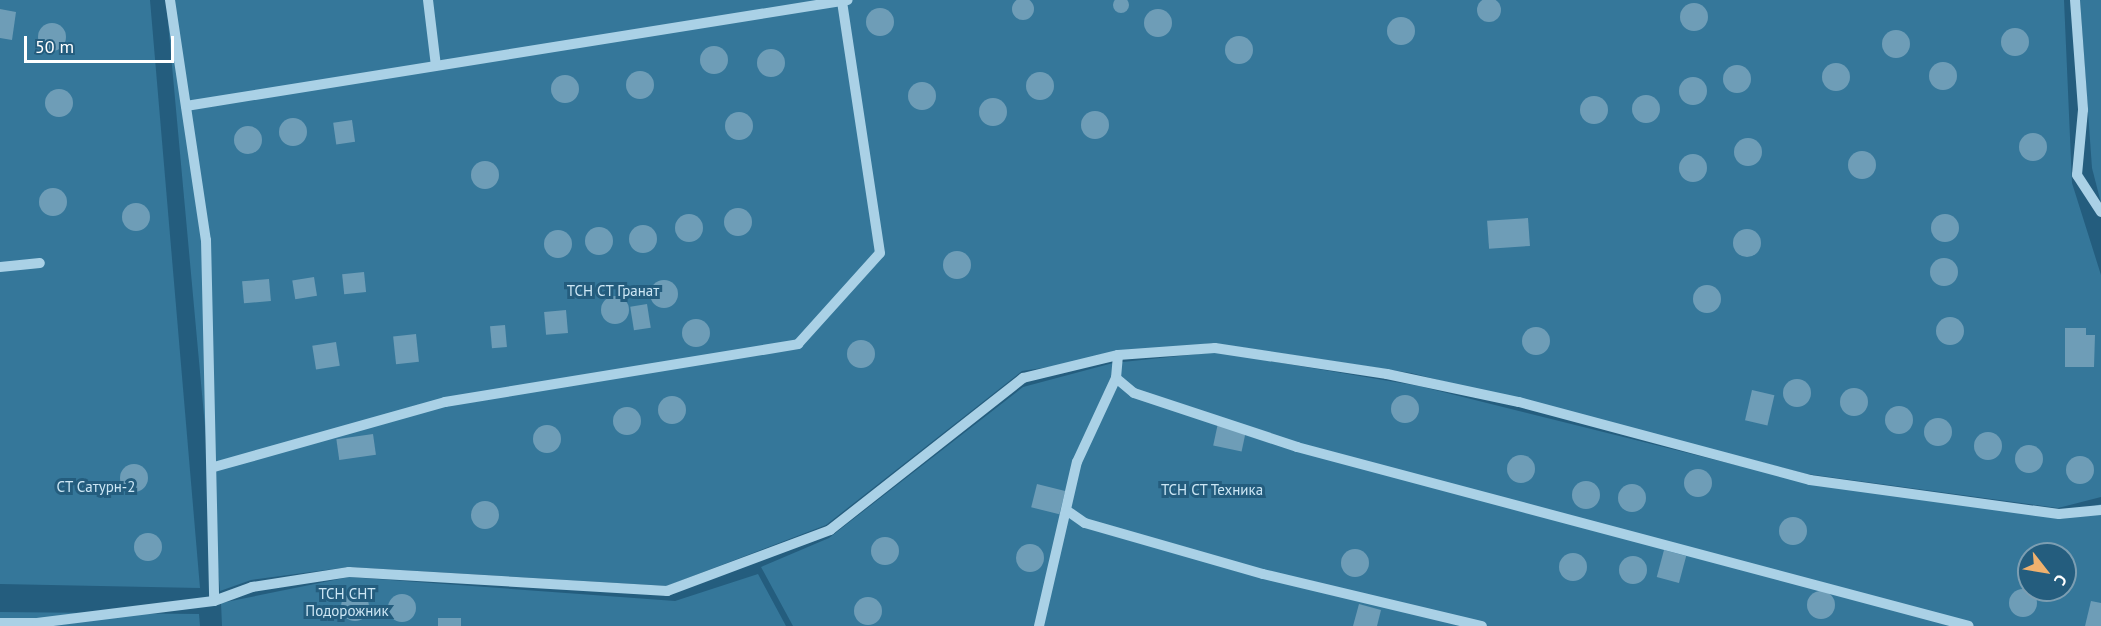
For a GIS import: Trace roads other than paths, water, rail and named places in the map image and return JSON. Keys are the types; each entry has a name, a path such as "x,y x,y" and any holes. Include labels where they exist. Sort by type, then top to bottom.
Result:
{"street":[{"path":"170,0 206,240 214,467 214,601"},
{"path":"428,0 436,66"},
{"path":"186,106 845,0 880,253 798,344 446,402 214,467"},
{"path":"2075,0 2083,110 2077,175 2101,212"},
{"path":"0,267 40,263"},
{"path":"0,623 37,624 214,601 252,587 349,572 667,591 830,530 1023,378 1118,355 1215,348 1387,374 1519,402 1810,480 2060,514 2101,510"},
{"path":"1038,626 1069,512 1077,462 1116,378 1118,355"},
{"path":"1116,378 1134,393 1297,447 1968,626"},
{"path":"1069,512 1085,523 1263,574 1482,626"}],"park label":[{"name":"ТСН СТ Гранат","path":"613,291"},
{"name":"СТ Сатурн-2","path":"96,487"},
{"name":"ТСН СТ Техника","path":"1212,490"},
{"name":"ТСН СНТ Подорожник","path":"347,602"}]}
